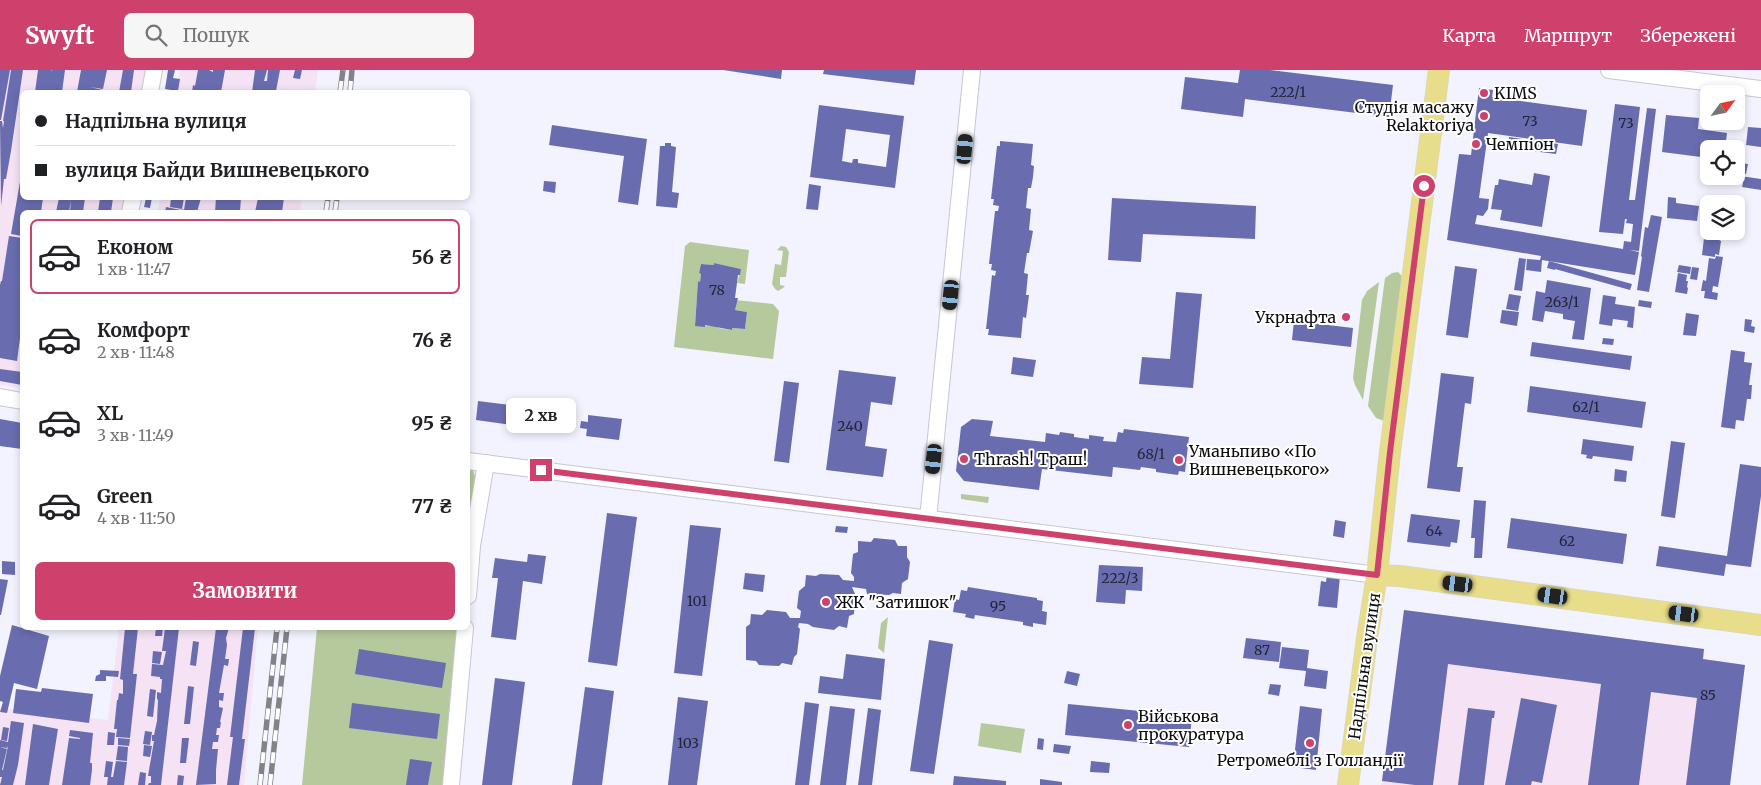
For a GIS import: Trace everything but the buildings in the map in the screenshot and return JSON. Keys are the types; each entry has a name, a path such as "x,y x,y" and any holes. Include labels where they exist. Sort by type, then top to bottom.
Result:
{"main road":[{"name":"Надпільна вулиця","path":"1348,785 1377,575 1390,452 1439,70"},
{"path":"1377,575 1400,576 1761,625"}],"street":[{"path":"150,90 154,70"},
{"path":"928,518 972,70"},
{"path":"1609,70 1761,89"},
{"path":"0,397 20,401"},
{"path":"470,461 1377,575"},
{"path":"470,571 472,546 486,464"},
{"path":"451,785 465,630"}],"shaded area":[{"path":"0,70 146,70 143,90 20,90 20,200 124,200 122,210 20,210 20,388 0,385"},
{"path":"180,70 318,70 315,90 176,90"},
{"path":"160,200 302,200 300,210 158,210"},
{"path":"1404,610 1704,649 1703,659 1745,665 1730,785 1381,785"},
{"path":"119,630 258,630 244,785 0,785 0,708 108,720"}],"green space":[{"path":"690,242 749,250 745,284 737,283 741,269 714,263 714,265 701,264 695,325 718,326 718,328 731,330 732,328 745,329 747,312 735,310 736,300 773,304 779,311 773,359 674,347 685,246"},
{"path":"781,246 786,247 789,252 786,277 780,277 780,285 785,286 778,291 772,284 775,264 781,265 783,251 777,250"},
{"path":"1398,272 1402,276 1384,421 1376,418 1368,406 1385,278 1392,273"},
{"path":"1379,282 1363,400 1353,378 1362,300 1367,291"},
{"path":"470,467 476,479 470,546"},
{"path":"961,494 989,497 988,503 961,499"},
{"path":"888,617 884,653 878,648 881,623"},
{"path":"317,630 462,630 448,785 302,785"},
{"path":"981,723 1025,729 1021,753 978,746"}],"railway":[{"path":"340,90 343,70"},
{"path":"350,90 352,70"},
{"path":"326,210 328,200"},
{"path":"335,210 337,200"},
{"path":"260,785 277,630"},
{"path":"270,785 287,630"}],"place":[{"name":"KIMS","path":"1484,93"},
{"name":"Студія масажу Relaktoriya","path":"1484,116"},
{"name":"Чемпіон","path":"1476,144"},
{"name":"Укрнафта","path":"1346,317"},
{"name":"Thrash! Траш!","path":"964,459"},
{"name":"Уманьпиво «По Вишневецького»","path":"1179,460"},
{"name":"ЖК \"Затишок\"","path":"826,602"},
{"name":"Військова прокуратура","path":"1128,725"},
{"name":"Ретромеблі з Голландії","path":"1310,743"}],"route":[{"path":"541,470 1377,575 1378,550 1424,186"}]}
